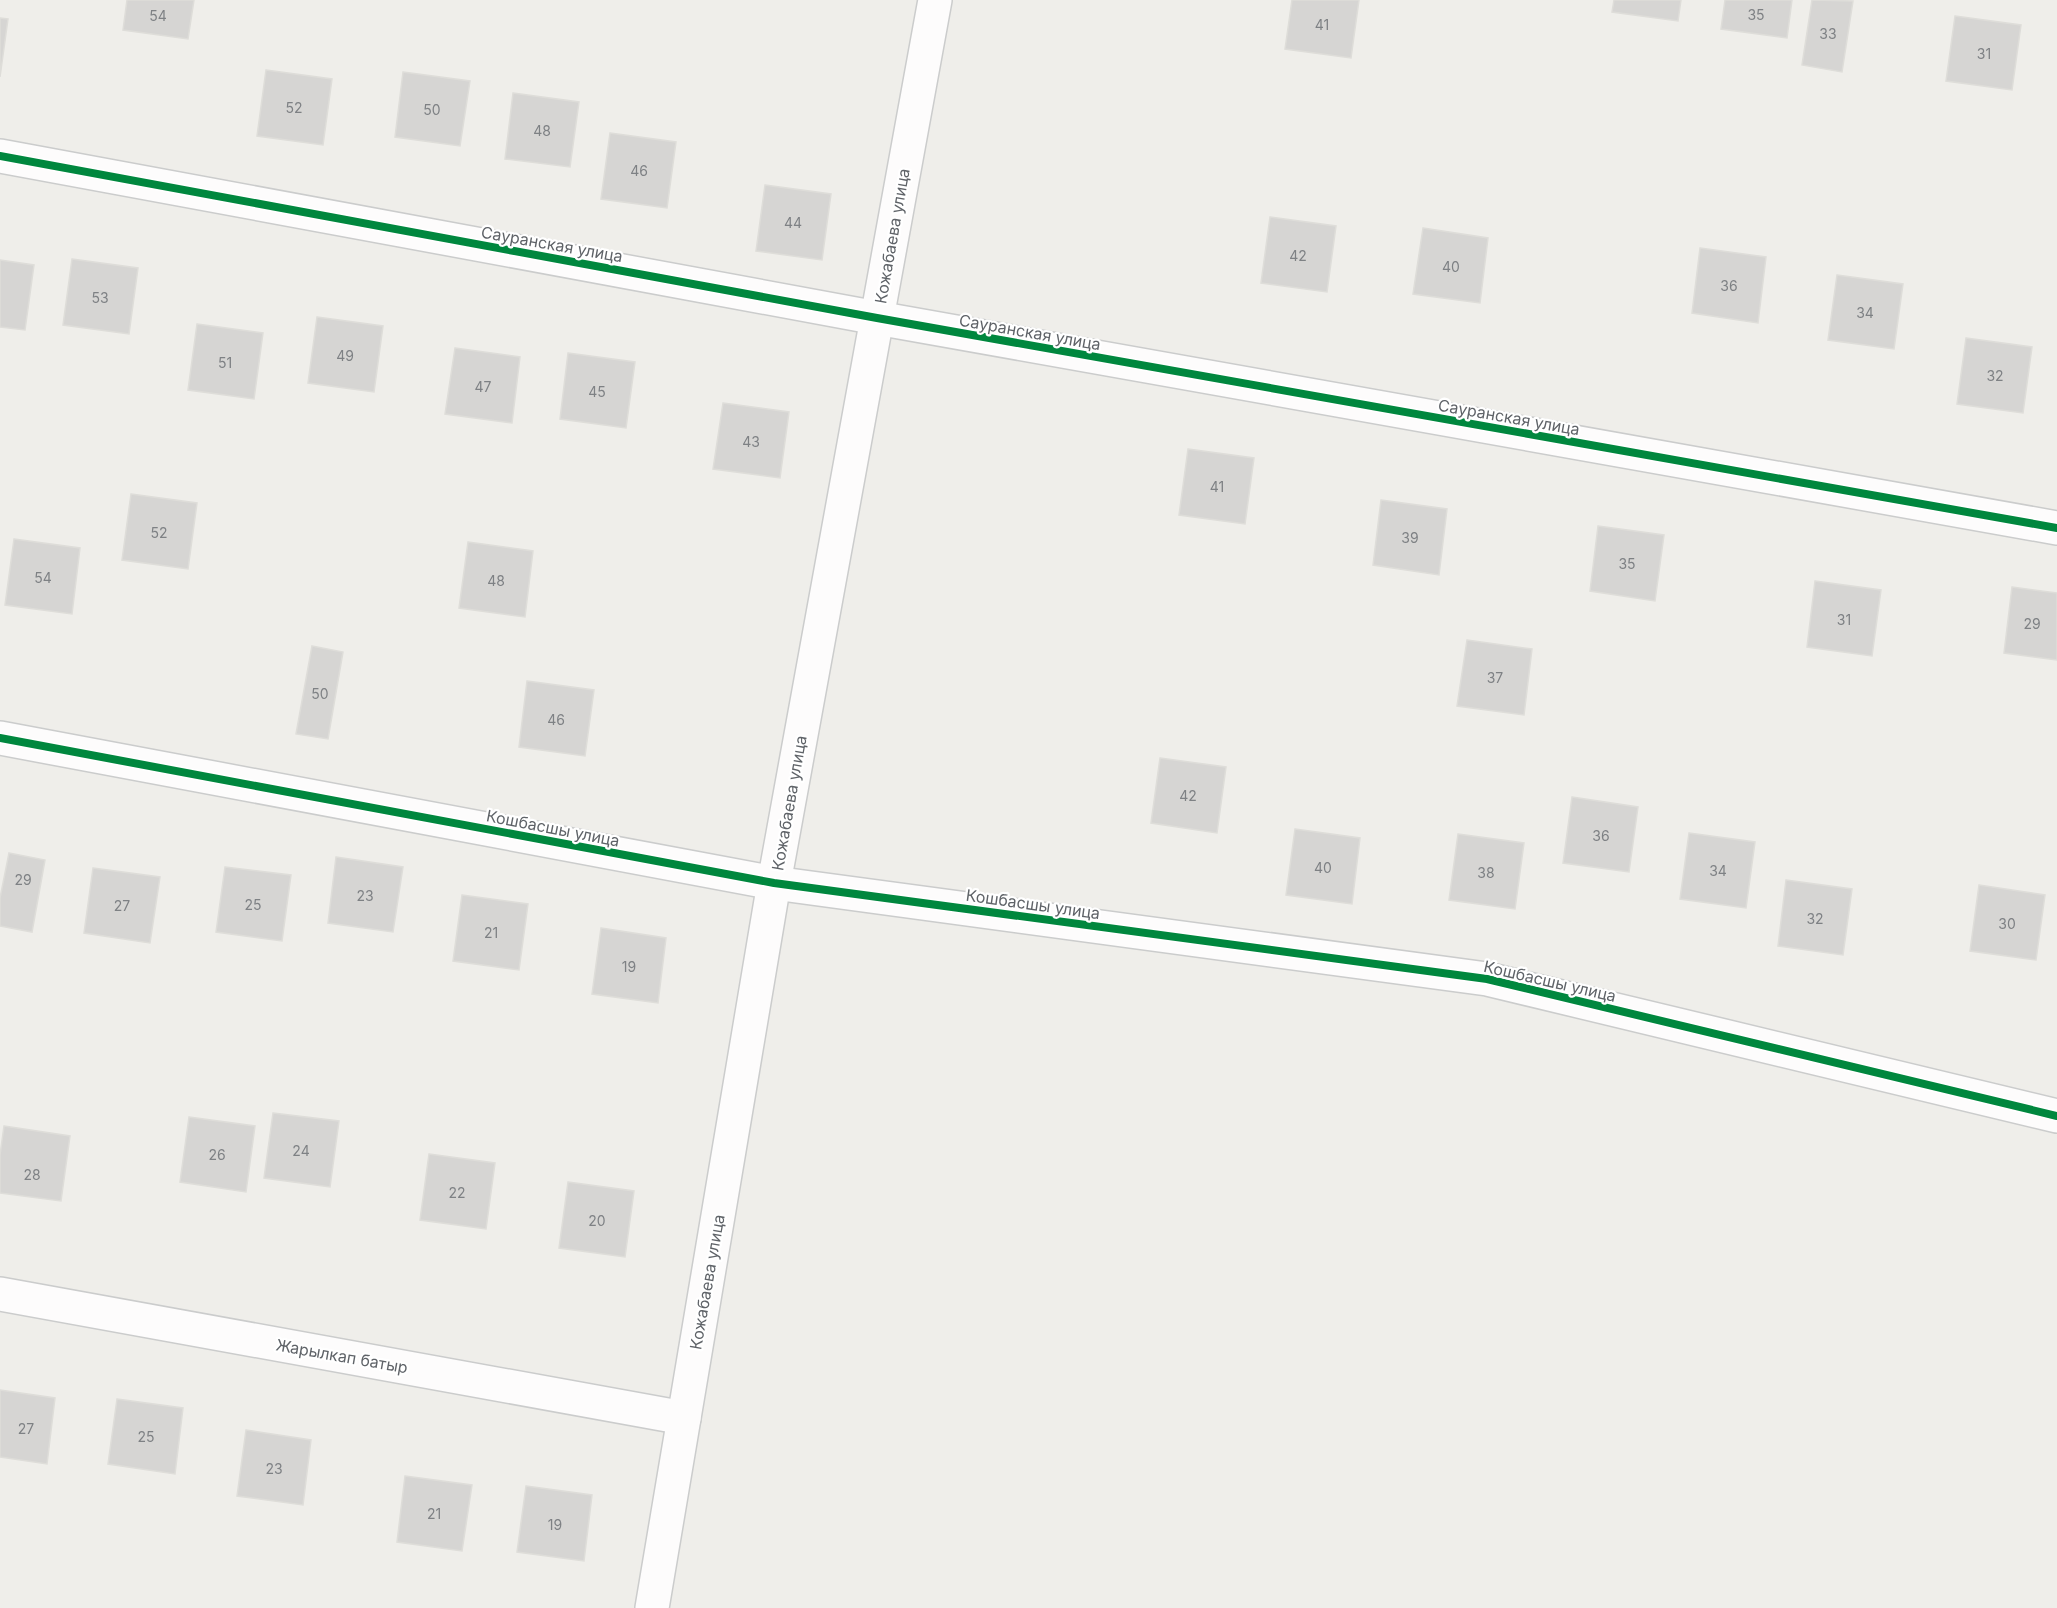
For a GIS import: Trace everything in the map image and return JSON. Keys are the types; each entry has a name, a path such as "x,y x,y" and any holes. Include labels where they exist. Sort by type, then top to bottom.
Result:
{"street":[{"name":"Кожабаева улица","path":"652,1608 774,883 935,0"},
{"name":"Сауранская улица","path":"0,156 877,318 2057,528"},
{"name":"Кошбасшы улица","path":"0,738 774,883 1486,979 2057,1116"},
{"name":"Жарылкап батыр","path":"0,1294 684,1418"}],"building":[{"path":"127,0 194,0 188,39 123,30"},
{"path":"1292,0 1359,0 1351,58 1285,49"},
{"path":"1614,0 1681,0 1678,21 1612,12"},
{"path":"1725,0 1792,0 1787,38 1721,29"},
{"path":"1812,0 1853,1 1842,72 1802,65"},
{"path":"1955,16 2021,25 2012,90 1946,81"},
{"path":"0,18 8,19 0,77"},
{"path":"266,70 332,79 323,145 257,136"},
{"path":"403,72 470,81 460,146 395,137"},
{"path":"513,93 579,102 570,167 505,159"},
{"path":"610,133 676,142 667,208 601,199"},
{"path":"765,185 831,194 822,260 756,251"},
{"path":"1270,217 1336,226 1327,292 1261,283"},
{"path":"1423,228 1488,238 1480,303 1413,294"},
{"path":"1700,248 1766,257 1758,323 1692,313"},
{"path":"72,259 138,268 129,334 63,325"},
{"path":"0,260 34,265 25,330 0,327"},
{"path":"1837,275 1903,284 1894,349 1828,340"},
{"path":"317,317 383,326 374,392 308,383"},
{"path":"197,324 263,333 254,399 188,390"},
{"path":"1966,338 2032,347 2023,413 1957,404"},
{"path":"455,348 520,357 512,423 445,414"},
{"path":"568,353 635,362 626,428 560,419"},
{"path":"723,403 789,412 780,478 713,469"},
{"path":"1188,449 1254,458 1245,524 1179,515"},
{"path":"131,494 197,503 188,569 122,560"},
{"path":"1381,500 1447,509 1439,575 1373,565"},
{"path":"1598,526 1664,535 1655,601 1590,591"},
{"path":"14,539 80,548 72,614 5,605"},
{"path":"468,542 533,551 525,617 459,608"},
{"path":"1815,581 1881,590 1872,656 1807,647"},
{"path":"2012,587 2057,593 2057,660 2004,653"},
{"path":"1467,640 1532,649 1524,715 1457,706"},
{"path":"312,646 343,652 328,739 296,734"},
{"path":"527,681 594,690 585,756 519,747"},
{"path":"1160,758 1226,767 1217,833 1151,823"},
{"path":"1572,797 1638,807 1629,872 1563,863"},
{"path":"1295,829 1360,838 1352,904 1286,895"},
{"path":"1689,833 1755,842 1746,908 1680,899"},
{"path":"1458,834 1524,843 1515,909 1449,900"},
{"path":"9,853 45,860 32,932 0,926 0,898"},
{"path":"336,857 403,867 393,932 328,923"},
{"path":"225,867 291,875 282,941 216,932"},
{"path":"93,868 160,877 150,943 84,933"},
{"path":"1786,880 1852,889 1843,955 1778,946"},
{"path":"1979,885 2045,895 2036,960 1970,951"},
{"path":"462,895 528,904 519,970 453,961"},
{"path":"601,928 666,938 658,1003 592,994"},
{"path":"273,1113 339,1121 330,1187 264,1178"},
{"path":"189,1117 255,1126 246,1192 180,1182"},
{"path":"4,1126 70,1136 61,1201 0,1193 0,1155"},
{"path":"429,1154 495,1163 486,1229 420,1220"},
{"path":"568,1182 634,1191 625,1257 559,1248"},
{"path":"0,1390 55,1398 47,1464 0,1457"},
{"path":"117,1399 183,1408 175,1474 108,1464"},
{"path":"246,1430 311,1440 303,1505 237,1496"},
{"path":"405,1476 472,1485 462,1551 397,1542"},
{"path":"526,1486 592,1495 584,1561 517,1552"}],"cycle path":[{"path":"0,156 877,318 2057,528"},
{"path":"0,738 774,883 1487,979 2057,1116"}]}
